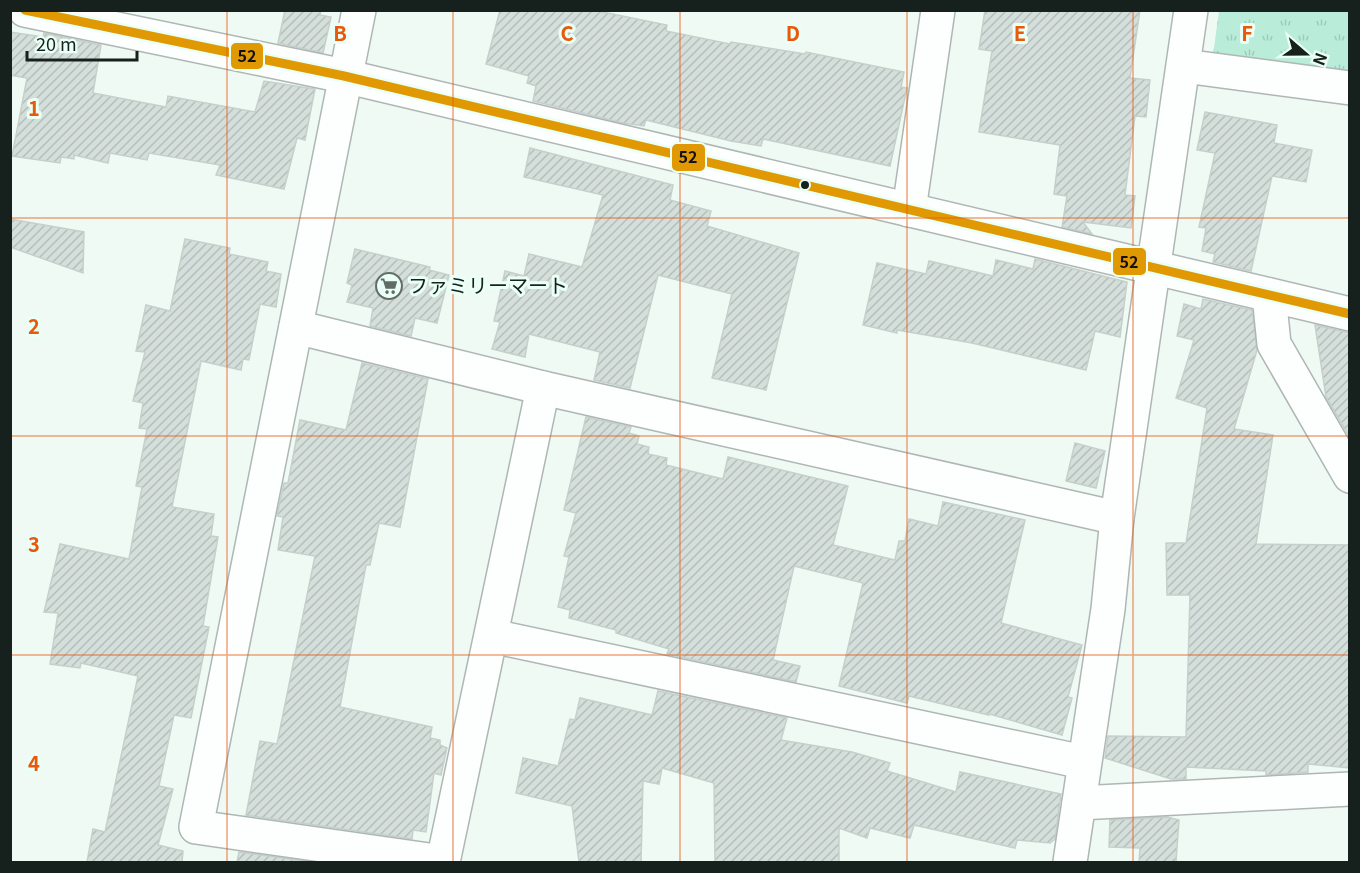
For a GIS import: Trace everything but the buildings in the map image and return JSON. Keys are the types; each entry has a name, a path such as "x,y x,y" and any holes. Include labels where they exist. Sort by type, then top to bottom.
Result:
{"street":[{"path":"25,10 344,76 1350,314"},
{"path":"359,10 196,827 443,862 543,388"},
{"path":"909,210 938,10"},
{"path":"1070,862 1083,762 1108,609 1117,518 1191,10"},
{"path":"1184,66 1350,88"},
{"path":"1269,295 1274,344 1350,476"},
{"path":"296,327 543,388 1117,518"},
{"path":"492,636 1083,762"},
{"path":"1079,802 1350,789"}],"green space":[{"path":"1219,11 1349,11 1349,73 1213,55"}],"transit line":[{"name":"52","path":"25,10 344,76 1350,314"}],"place":[{"name":"ファミリーマート","path":"389,286"}]}
